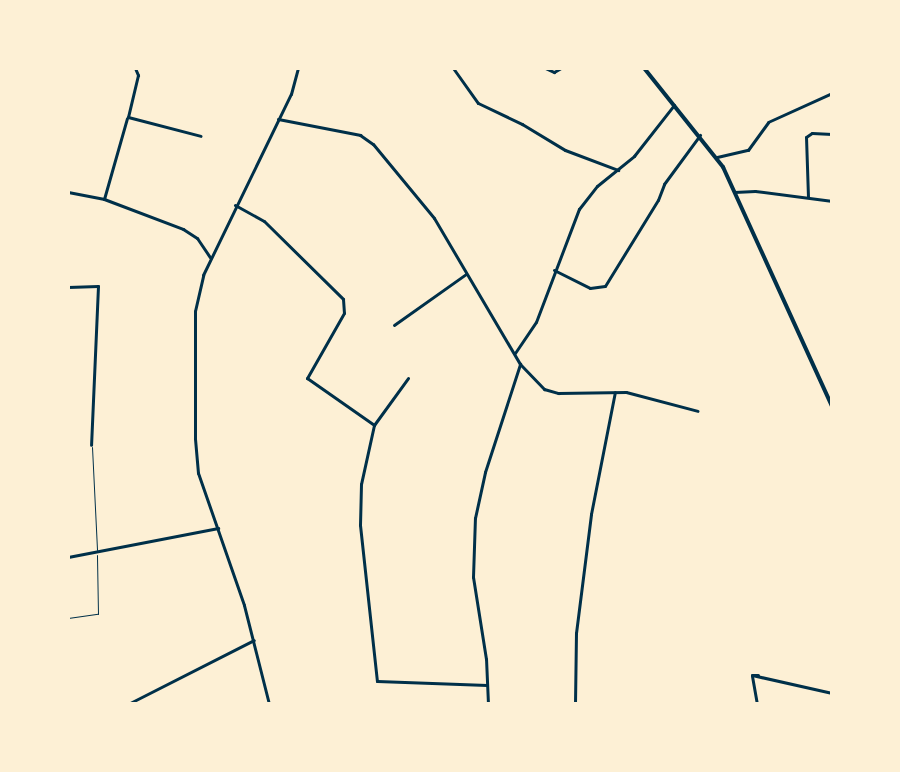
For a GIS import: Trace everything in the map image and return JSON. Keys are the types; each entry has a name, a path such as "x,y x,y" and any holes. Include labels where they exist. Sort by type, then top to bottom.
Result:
{"main road":[{"path":"644,68 717,157 832,406"}],"street":[{"path":"104,199 138,75 135,68"},
{"path":"269,704 254,640 198,473 195,311 198,287 210,257 291,94 298,68"},
{"path":"453,68 478,103 565,150 618,170"},
{"path":"545,68 554,72 561,68"},
{"path":"717,157 748,150 768,122 832,93"},
{"path":"515,353 536,322 579,209 597,186 618,170 674,105"},
{"path":"128,117 201,136"},
{"path":"278,119 360,135 373,144 434,218 520,364 538,385 551,392 615,392 698,411"},
{"path":"808,197 806,137 812,133 832,134"},
{"path":"554,270 590,288 605,286 658,200 664,184 700,135"},
{"path":"68,192 104,199 183,229 197,238 210,257"},
{"path":"734,192 832,201"},
{"path":"235,205 264,221 343,299 344,313 307,378 374,425"},
{"path":"394,325 466,274"},
{"path":"68,287 98,286 91,445"},
{"path":"488,704 473,577 475,518 485,472 520,364"},
{"path":"408,378 374,425 361,484 360,525 377,681 487,685"},
{"path":"575,704 576,633 591,514 615,392"},
{"path":"68,557 218,528"},
{"path":"128,704 254,640"},
{"path":"757,704 755,675 832,693"}],"lane":[{"path":"68,618 98,614 91,445"}]}
